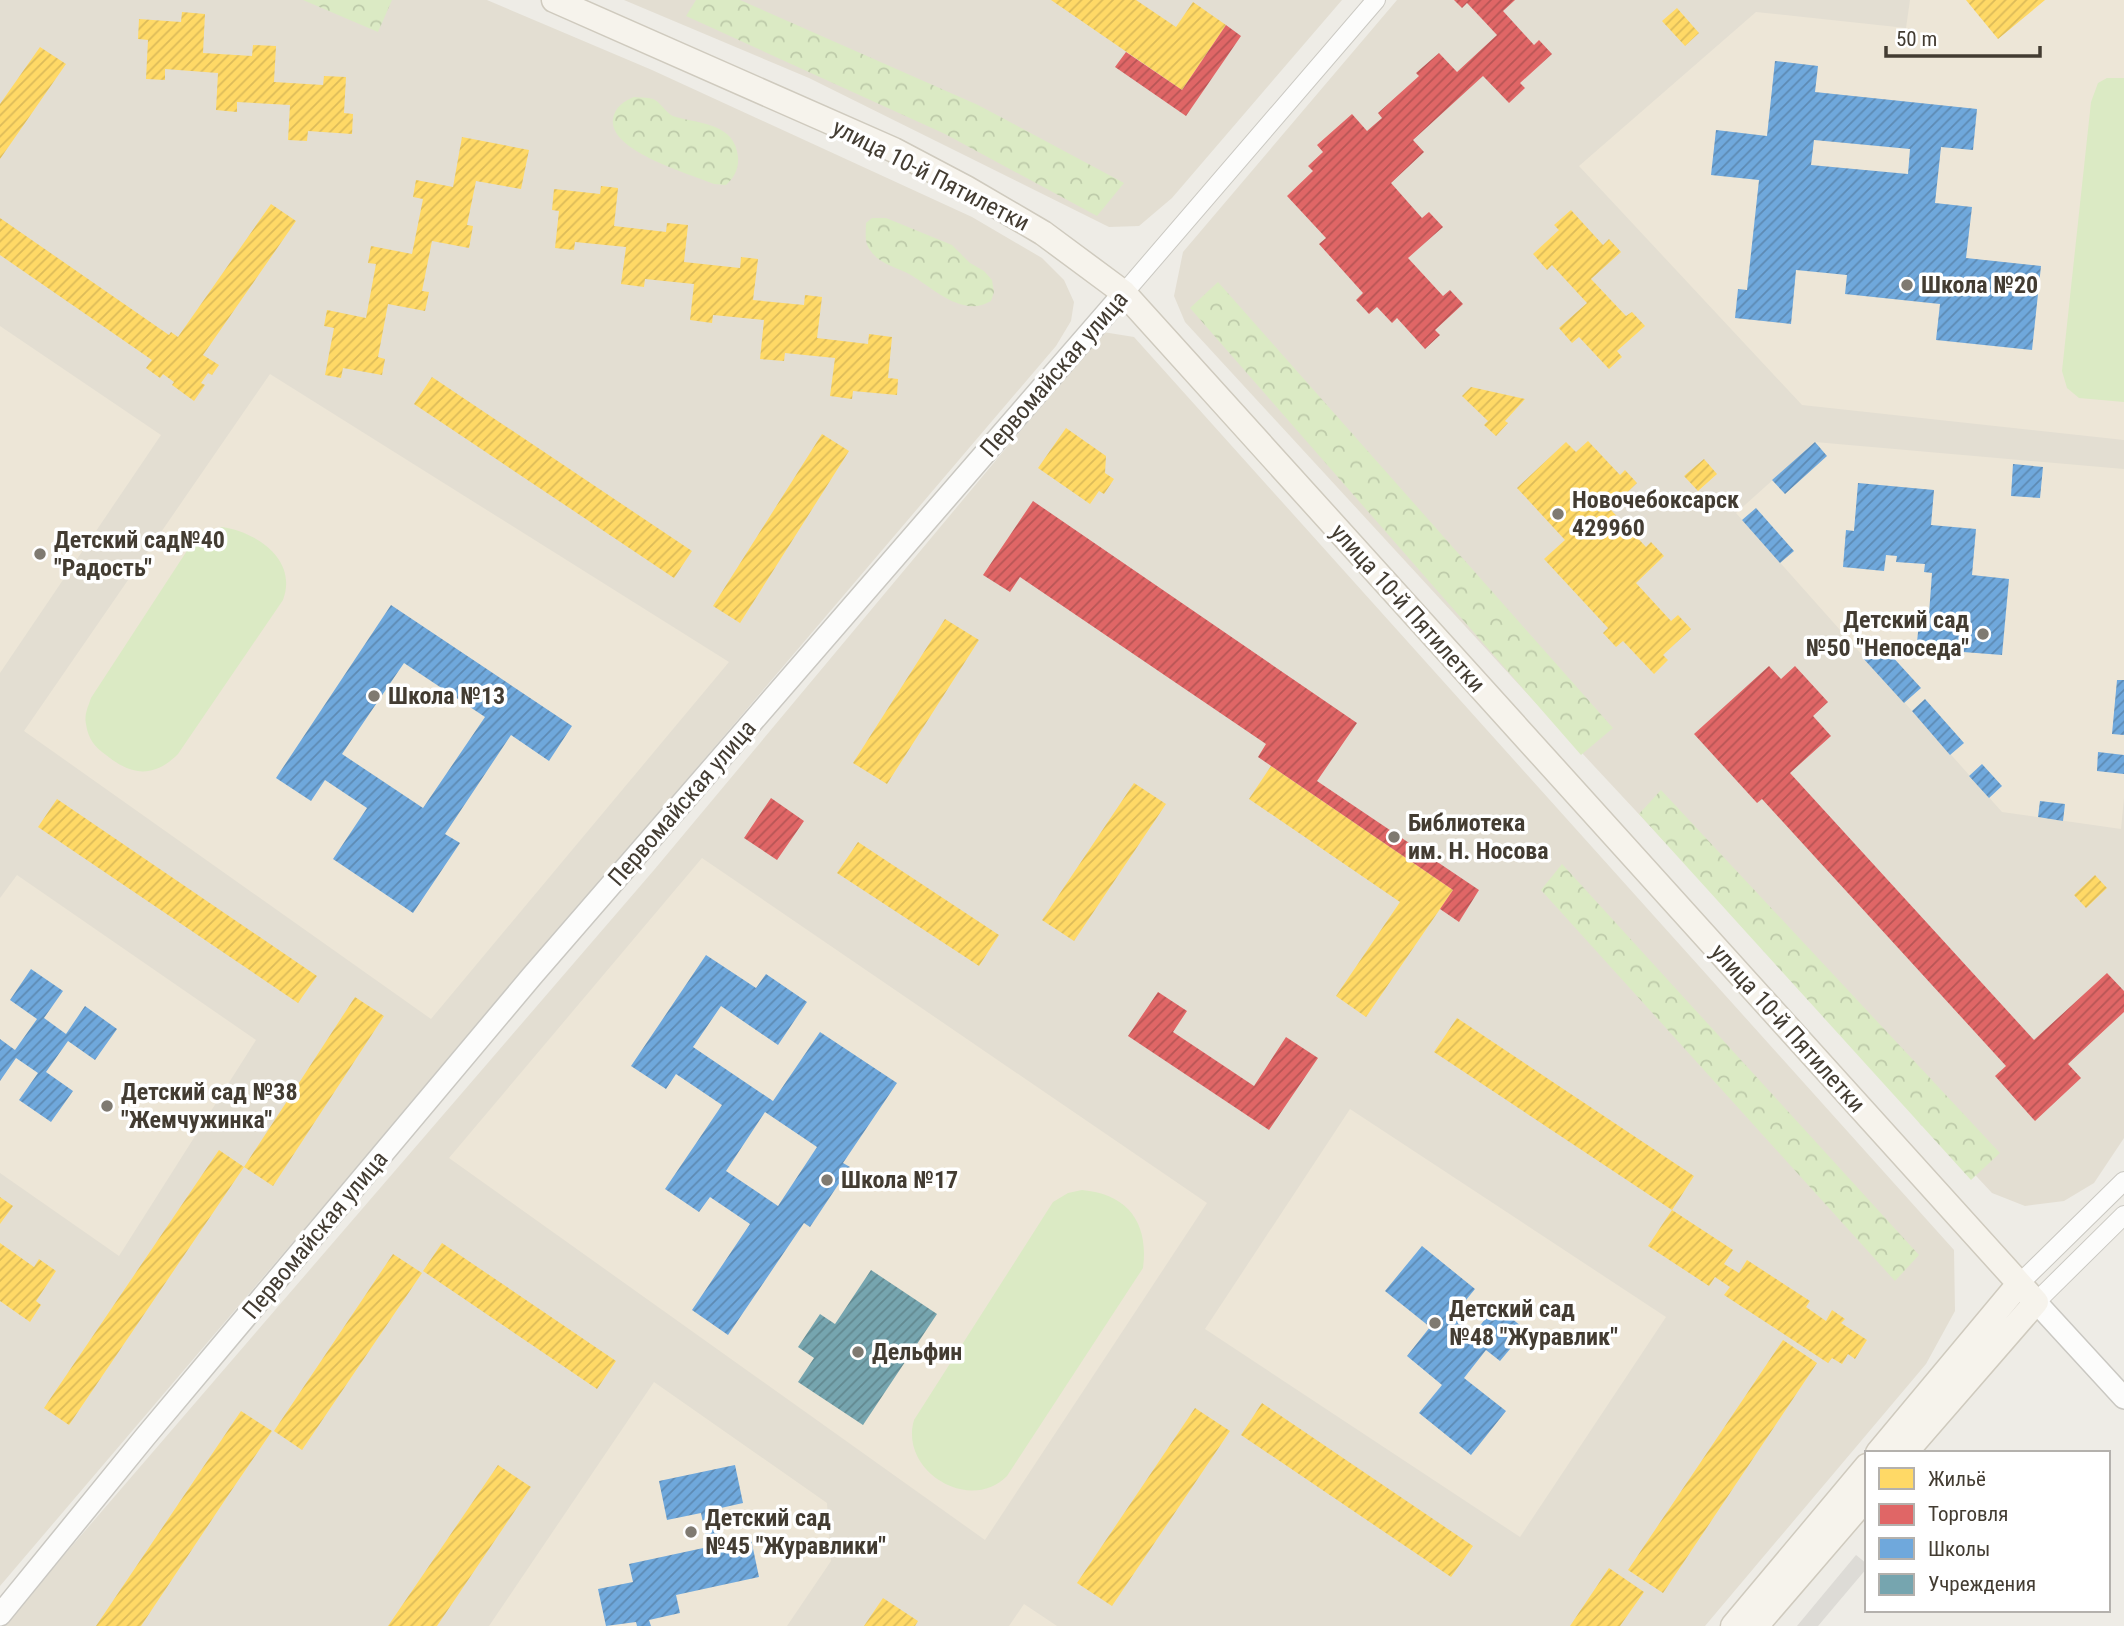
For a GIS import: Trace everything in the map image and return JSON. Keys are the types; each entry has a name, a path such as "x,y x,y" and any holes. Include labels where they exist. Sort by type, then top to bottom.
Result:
{"main road":[{"name":"улица 10-й Пятилетки","path":"554,0 894,150 1043,233 1124,293 2028,1293"},
{"path":"1880,1451 2028,1293"},
{"path":"1907,1451 2028,1293"},
{"path":"1733,1626 1865,1468"},
{"path":"1756,1626 1865,1499"}],"street":[{"name":"Первомайская улица","path":"0,1615 145,1437 516,995 1376,0"},
{"path":"2028,1293 2124,1181"},
{"path":"2028,1293 2124,1215"},
{"name":"улица 10-й Пятилетки","path":"2028,1293 2124,1398"}],"shaded area":[{"path":"0,0 487,0 652,70 972,217 1042,258 1064,280 1074,302 1071,321 1056,346 0,1586"},
{"path":"624,0 1342,0 1172,198 1139,226 1109,227 809,78"},
{"path":"1397,0 2124,0 2124,1138 2094,1183 2064,1201 2025,1206 1992,1193 1185,322 1174,296 1183,252"},
{"name":"Школа №20","path":"1910,0 2124,0 2124,440 1802,405 1579,166 1756,12 1906,28"},
{"name":"Детский сад№40 \"Радость\"","path":"0,326 161,435 0,673"},
{"path":"1103,332 1134,337 1954,1250 1955,1311 1926,1364 1705,1626 3,1626 654,870"},
{"name":"Школа №13","path":"270,374 729,662 431,1019 24,731"},
{"name":"Детский сад №50 \"Непоседа\"","path":"1815,442 2124,469 2124,798 2121,829 2002,812 1736,513"},
{"name":"Школа №17","path":"702,858 1207,1203 985,1540 449,1158"},
{"name":"Детский сад №38 \"Жемчужинка\"","path":"17,875 256,1040 119,1256 0,1173 0,898"},
{"name":"Детский сад №48 \"Журавлик\"","path":"1350,1109 1666,1317 1520,1537 1205,1329"},
{"name":"Детский сад №45 \"Журавлики\"","path":"654,1382 827,1503 831,1561 787,1626 489,1626"},
{"path":"1856,1555 1865,1562 1865,1570 1818,1626 1797,1626"},
{"path":"1024,1604 1057,1626 1009,1626"}],"green space":[{"path":"303,0 392,0 378,32"},
{"path":"696,0 740,0 978,105 1124,183 1097,216 945,134 686,16"},
{"path":"2107,78 2124,78 2124,402 2079,398 2067,388 2062,371 2091,102 2098,83"},
{"path":"634,97 653,99 673,116 716,127 731,138 736,146 738,161 734,176 729,182 726,185 714,184 670,167 636,151 623,141 615,131 613,119 620,105"},
{"path":"872,218 886,218 952,245 992,280 994,292 991,301 970,306 959,304 879,259 870,250 866,240 866,223"},
{"path":"1218,282 1613,728 1581,755 1190,308"},
{"path":"222,527 248,535 271,550 285,572 283,600 178,754 152,770 125,767 102,752 90,738 86,717 91,698 192,543 208,531"},
{"path":"1661,790 2000,1153 1971,1180 1639,814"},
{"path":"1562,864 1919,1255 1895,1281 1541,890"},
{"path":"1082,1190 1112,1198 1132,1214 1142,1237 1143,1268 1007,1476 992,1487 975,1490 957,1488 941,1481 927,1470 917,1456 912,1439 914,1420 1053,1202 1068,1193"}],"building: Жильё":[{"path":"1051,0 1136,0 1176,27 1193,2 1226,25 1182,90"},
{"path":"1966,0 2045,0 1998,39"},
{"path":"1677,8 1699,33 1685,46 1662,21"},
{"path":"182,12 205,14 203,53 252,56 253,45 276,46 274,82 323,85 324,76 346,77 344,113 353,114 352,134 308,131 307,141 288,140 290,105 237,102 237,112 216,110 218,73 165,69 165,80 146,79 148,40 138,39 139,19 181,22"},
{"path":"40,47 66,64 0,159 0,104"},
{"path":"462,137 529,150 521,189 476,181 467,225 473,226 469,248 432,241 422,291 429,292 425,311 388,304 378,357 385,359 382,375 343,368 341,378 325,375 334,328 324,326 327,310 366,318 376,264 368,263 371,246 412,254 423,199 413,197 416,180 453,187"},
{"path":"601,186 618,188 614,226 666,232 667,223 688,225 684,262 740,268 741,257 758,259 753,300 804,305 805,295 822,297 817,338 868,344 869,334 892,337 888,378 898,379 897,395 853,391 852,399 830,396 835,358 785,353 784,361 760,359 764,320 713,315 712,323 690,320 694,284 645,279 644,287 621,284 626,247 575,242 574,250 555,248 559,211 552,210 554,189 600,194"},
{"path":"271,204 296,221 203,355 219,365 212,375 208,373 201,383 205,385 194,401 172,385 174,382 163,374 160,378 146,368 152,360 0,255 0,218 169,335 171,332 178,337"},
{"path":"1571,210 1603,245 1609,239 1621,252 1591,279 1626,316 1632,312 1645,326 1617,351 1622,357 1609,369 1579,337 1572,343 1559,328 1587,303 1552,265 1547,270 1533,254 1559,230 1554,225"},
{"path":"432,377 692,551 674,578 414,404"},
{"path":"1471,387 1525,399 1505,421 1508,423 1496,436 1484,425 1488,421 1462,396"},
{"path":"1066,428 1106,456 1105,473 1114,479 1104,494 1099,491 1090,504 1038,468"},
{"path":"822,434 849,451 740,623 713,606"},
{"path":"1588,441 1620,475 1625,470 1637,483 1610,509 1646,547 1651,542 1664,556 1636,583 1671,621 1678,615 1691,629 1663,655 1668,660 1654,674 1623,641 1616,647 1603,633 1608,628 1544,559 1565,540 1517,488 1566,442 1576,452"},
{"path":"1704,459 1717,474 1698,491 1684,476"},
{"path":"945,619 979,640 887,784 853,763"},
{"path":"1271,766 1453,890 1366,1017 1336,996 1400,902 1249,799"},
{"path":"1134,783 1166,804 1074,941 1042,920"},
{"path":"57,799 317,976 298,1003 38,827"},
{"path":"858,842 999,935 979,966 837,873"},
{"path":"2095,875 2107,888 2086,908 2074,895"},
{"path":"355,997 384,1016 273,1186 244,1167"},
{"path":"1457,1018 1694,1176 1672,1210 1434,1052"},
{"path":"219,1150 244,1167 69,1425 44,1408"},
{"path":"0,1197 13,1206 0,1224"},
{"path":"1672,1210 1733,1250 1724,1264 1739,1273 1747,1260 1810,1301 1806,1307 1826,1321 1832,1310 1845,1319 1841,1323 1867,1340 1855,1359 1848,1354 1842,1364 1832,1358 1828,1363 1724,1295 1730,1287 1715,1277 1709,1286 1648,1246"},
{"path":"0,1243 34,1267 39,1259 56,1271 36,1301 41,1305 30,1322 0,1301"},
{"path":"442,1243 616,1361 597,1389 423,1271"},
{"path":"393,1254 422,1273 302,1450 274,1431"},
{"path":"1783,1340 1817,1363 1663,1593 1628,1570"},
{"path":"1262,1403 1473,1546 1451,1577 1241,1435"},
{"path":"1195,1408 1230,1431 1112,1606 1077,1583"},
{"path":"241,1411 272,1431 141,1626 96,1626"},
{"path":"498,1465 531,1487 437,1626 388,1626"},
{"path":"1609,1568 1644,1592 1620,1626 1570,1626"},
{"path":"883,1598 918,1621 915,1626 864,1626"}],"building: Торговля":[{"path":"1454,0 1515,0 1503,11 1534,45 1539,40 1552,54 1520,83 1525,88 1509,103 1483,76 1413,140 1424,152 1391,183 1422,218 1429,212 1443,227 1408,258 1443,296 1450,290 1463,304 1435,330 1440,335 1425,349 1397,318 1392,323 1377,307 1369,314 1356,300 1363,293 1319,244 1326,238 1287,196 1313,171 1308,166 1323,152 1317,145 1352,114 1367,131 1382,118 1378,113 1419,76 1416,73 1439,53 1457,72 1497,35 1467,3 1462,8"},
{"path":"1226,25 1241,36 1186,116 1115,67 1126,52 1182,90"},
{"path":"1033,501 1357,723 1317,781 1479,890 1459,922 1440,909 1453,890 1258,757 1266,744 1020,577 1010,592 983,575"},
{"path":"1769,666 1781,679 1795,666 1828,702 1813,716 1831,736 1790,773 2034,1040 2107,973 2124,991 2124,1012 2068,1064 2081,1078 2035,1121 1995,1076 2006,1066 1762,799 1757,803 1694,734"},
{"path":"771,798 804,821 777,860 744,838"},
{"path":"1158,992 1187,1011 1173,1032 1254,1086 1286,1037 1318,1058 1269,1130 1128,1036"}],"building: Школы":[{"path":"1775,61 1818,66 1815,92 1977,109 1973,150 1941,147 1935,203 1972,207 1966,258 2041,266 2032,350 1936,340 1940,304 1845,294 1847,275 1796,270 1791,324 1735,318 1738,289 1747,290 1759,180 1711,175 1716,130 1767,136","holes":["1814,140 1910,149 1908,174 1811,165"]},
{"path":"1815,442 1827,456 1785,494 1772,480"},
{"path":"2013,464 2043,467 2040,498 2011,496"},
{"path":"1858,483 1934,490 1931,525 1976,529 1972,575 2009,579 2002,655 1963,652 1963,648 1955,647 1954,656 1916,652 1920,613 1929,614 1932,573 1924,572 1925,564 1896,562 1897,556 1886,555 1884,571 1843,567 1846,530 1854,531"},
{"path":"1756,508 1794,551 1780,563 1742,520"},
{"path":"391,605 572,726 549,761 511,735 445,834 460,843 413,913 333,859 367,808 325,780 311,801 276,778","holes":["404,663 485,717 423,808 342,754"]},
{"path":"1879,642 1921,688 1904,703 1862,657"},
{"path":"2117,680 2124,680 2124,735 2112,734"},
{"path":"1925,699 1964,743 1950,755 1912,711"},
{"path":"2098,752 2124,755 2124,774 2097,771"},
{"path":"1982,764 2002,786 1989,798 1969,776"},
{"path":"2040,801 2065,804 2063,821 2038,817"},
{"path":"706,955 756,988 766,974 807,1002 778,1045 721,1006 693,1047 773,1101 820,1032 897,1083 843,1163 850,1167 810,1227 804,1223 728,1335 692,1310 750,1224 710,1197 699,1212 665,1189 722,1105 676,1074 666,1089 631,1066","holes":["765,1112 817,1147 778,1206 726,1171"]},
{"path":"31,969 63,991 44,1018 66,1034 85,1006 117,1029 95,1060 68,1041 46,1072 73,1091 51,1122 19,1100 38,1073 16,1058 0,1081 0,1039 15,1050 37,1019 10,1000"},
{"path":"1422,1246 1475,1289 1452,1317 1473,1334 1496,1306 1526,1330 1500,1361 1486,1350 1464,1378 1506,1411 1471,1455 1419,1413 1442,1385 1407,1356 1430,1327 1385,1291"},
{"path":"735,1465 743,1503 712,1510 720,1545 751,1539 759,1577 676,1595 680,1613 649,1620 651,1626 637,1626 636,1622 606,1626 598,1589 633,1582 629,1564 708,1547 701,1513 667,1520 659,1481"}],"building: Учреждения":[{"name":"Дельфин","path":"871,1270 937,1314 863,1425 798,1382 814,1358 798,1347 820,1314 835,1324"}],"place":[{"name":"Школа №20","path":"1907,285"},
{"name":"Новочебоксарск 429960","path":"1558,514"},
{"name":"Детский сад№40 \"Радость\"","path":"40,554"},
{"name":"Детский сад №50 \"Непоседа\"","path":"1983,634"},
{"name":"Школа №13","path":"374,696"},
{"name":"Библиотека им. Н. Носова","path":"1394,837"},
{"name":"Детский сад №38 \"Жемчужинка\"","path":"107,1106"},
{"name":"Школа №17","path":"827,1180"},
{"name":"Детский сад №48 \"Журавлик\"","path":"1435,1323"},
{"name":"Дельфин","path":"858,1352"},
{"name":"Детский сад №45 \"Журавлики\"","path":"691,1532"}]}
